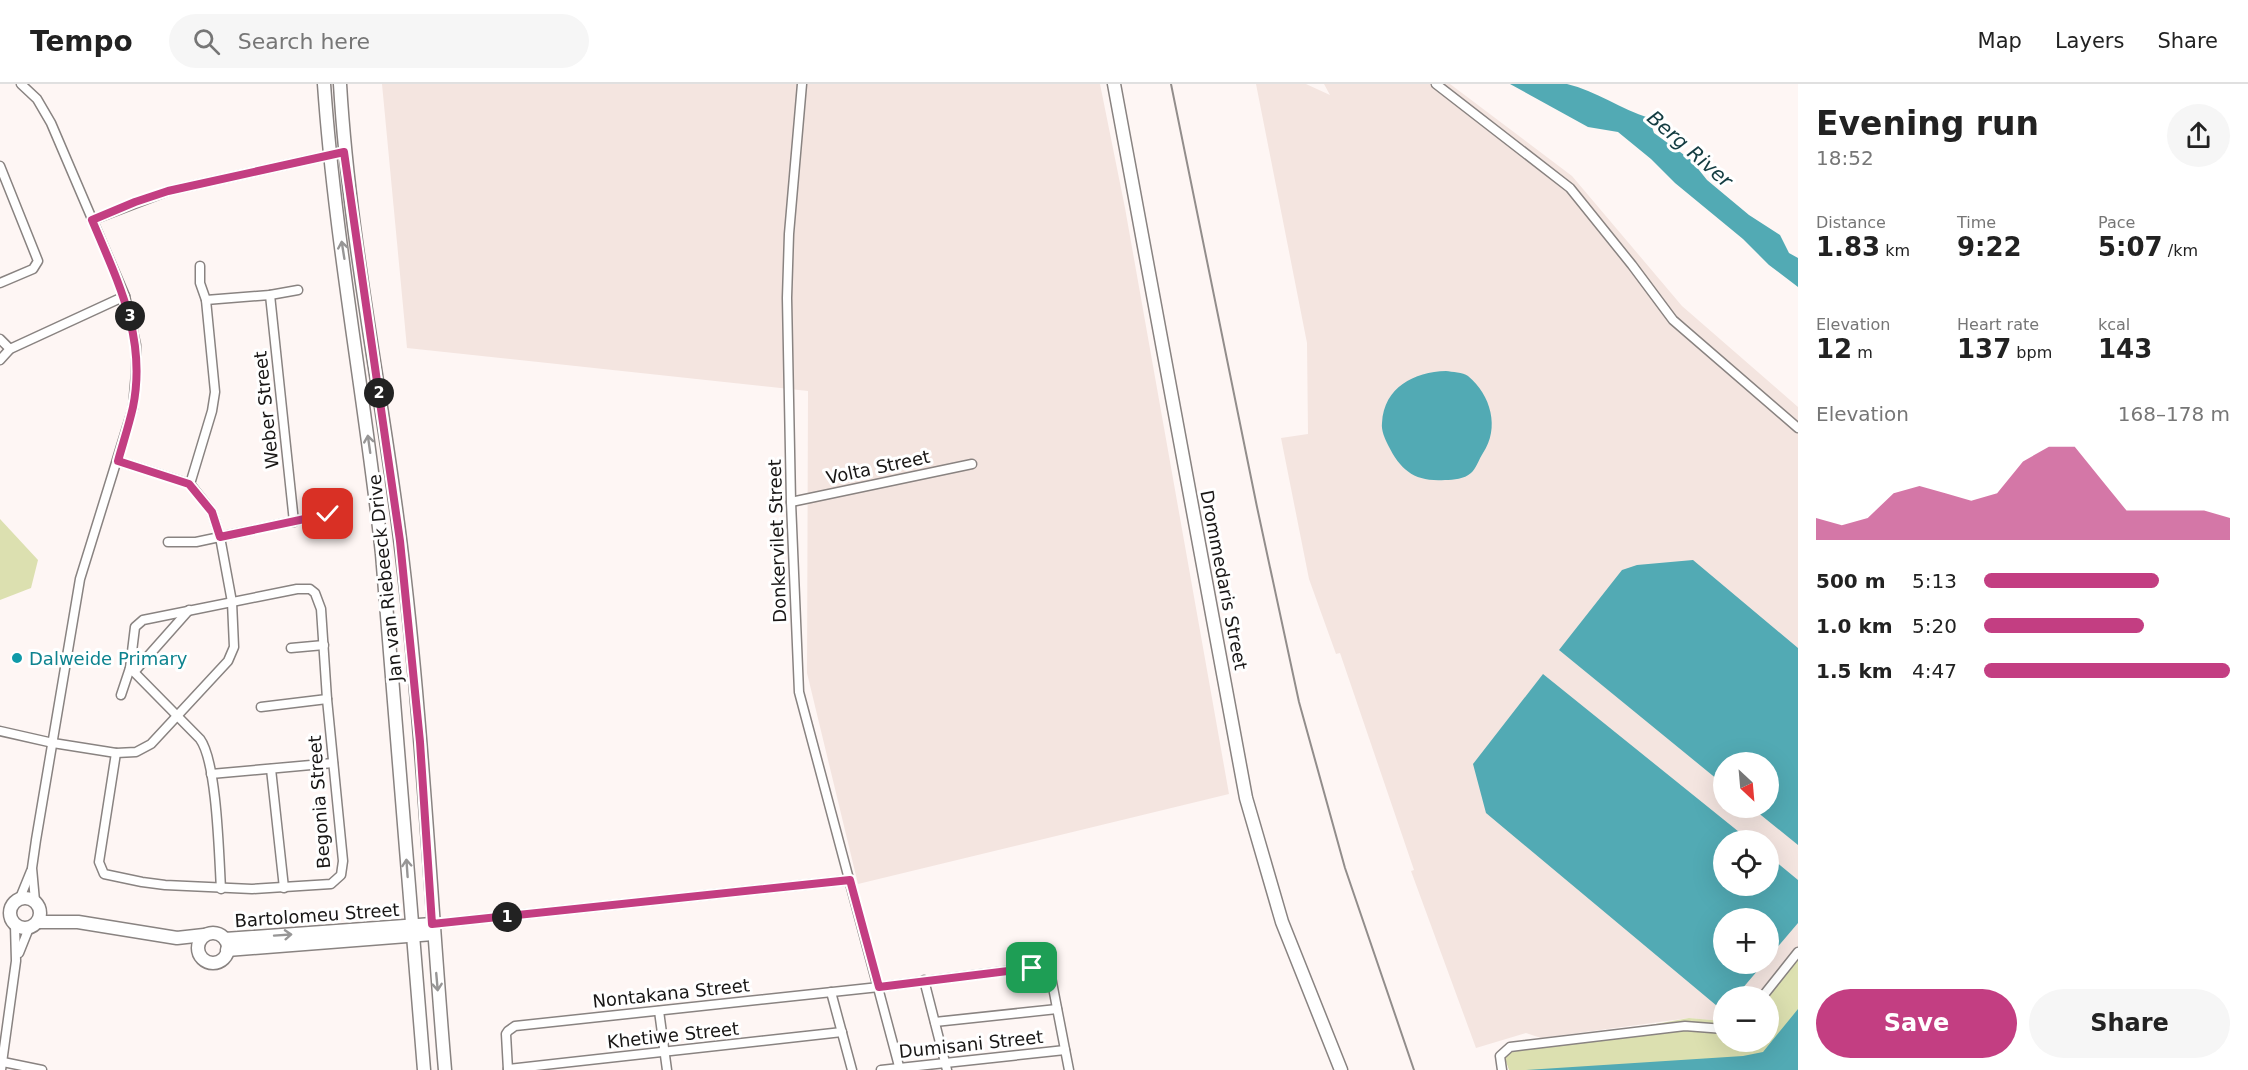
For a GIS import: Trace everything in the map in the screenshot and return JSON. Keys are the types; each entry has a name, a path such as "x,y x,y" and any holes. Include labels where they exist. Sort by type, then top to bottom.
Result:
{"main road":[{"name":"Jan van Riebeeck Drive","path":"324,84 329,155 382,554 424,1070"},
{"name":"Jan van Riebeeck Drive","path":"340,84 344,152 400,541 420,742 445,1070"},
{"name":"Drommedaris Street","path":"1114,84 1246,798 1282,922 1341,1070"},
{"path":"28,898 38,905 78,922 33,925 24,929 8,919 11,902 28,898"},
{"path":"33,925 40,918 38,905"},
{"name":"Bartolomeu Street","path":"78,922 177,938 215,933 226,945 225,956 216,962 210,962 177,938"},
{"name":"Bartolomeu Street","path":"226,945 433,929"},
{"path":"200,956 198,945 204,935"}],"street":[{"path":"21,84 37,99 51,123 124,296 136,345 133,408 80,579 32,868 38,905"},
{"name":"Donkervilet Street","path":"802,84 789,234 787,293 791,502 799,692 899,1069"},
{"path":"1436,84 1570,188 1673,320 1798,428"},
{"path":"92,220 168,191 344,152"},
{"path":"0,166 38,261 33,269 0,283"},
{"path":"189,484 214,402 206,300 200,283 200,266"},
{"path":"206,300 270,295 298,290"},
{"name":"Weber Street","path":"270,295 294,522"},
{"path":"0,360 10,349 124,296"},
{"path":"0,339 10,349"},
{"path":"0,731 53,743 116,753 144,749 228,661 232,654 235,638 232,602 220,537 212,512 189,484 118,461"},
{"name":"Volta Street","path":"791,502 972,464"},
{"path":"168,542 184,544 328,514"},
{"name":"Begonia Street","path":"116,753 99,862 101,871 108,876 142,882 221,889 284,888 331,884 341,875 343,861 320,601 310,590 297,589 232,602"},
{"path":"121,695 132,670 135,627 138,623 150,617 232,602"},
{"path":"132,670 190,610"},
{"path":"291,648 324,645"},
{"path":"132,670 205,746 212,774 221,889"},
{"path":"261,707 327,699"},
{"path":"212,774 333,763"},
{"path":"271,769 284,888"},
{"path":"11,902 32,868"},
{"path":"433,929 449,923 850,880"},
{"path":"8,919 16,962"},
{"path":"33,925 16,962 2,1066 42,1070"},
{"path":"1771,986 1798,952"},
{"name":"Nontakana Street","path":"508,1069 506,1034 507,1030 515,1026 879,987 924,980 1043,967 1047,969 1051,977 1057,1009"},
{"path":"924,980 946,1066"},
{"path":"831,992 852,1070"},
{"path":"935,1022 1057,1009 1069,1070"},
{"path":"659,1011 667,1070"},
{"path":"1502,1070 1501,1052 1510,1047 1685,1026 1713,1028"},
{"name":"Khetiwe Street","path":"508,1069 589,1065 665,1053 842,1032"},
{"name":"Dumisani Street","path":"881,1070 946,1066 1065,1050"}],"shaded area":[{"path":"382,84 1100,84 1125,208 1229,794 858,884 807,673 808,391 407,348"},
{"path":"1256,84 1306,84 1330,95 1324,84 1450,84 1572,176 1682,306 1798,407 1798,946 1779,969 1779,908 1713,908 1713,974 1775,974 1765,986 1713,986 1713,1020 1689,1018 1541,1038 1526,1033 1476,1048 1411,871 1414,870 1340,653 1336,654 1309,579 1281,438 1308,434 1307,343"}],"green space":[{"path":"0,519 38,560 31,588 0,600"},
{"path":"1798,947 1798,1070 1509,1070 1504,1056 1511,1050 1689,1018 1713,1020 1713,1052 1779,1052 1779,986 1766,986 1776,974 1779,974 1779,970"}],"water":[{"path":"1510,84 1567,84 1649,118 1654,133 1691,160 1707,180 1749,215 1780,235 1789,253 1798,258 1798,287 1769,265 1743,239 1618,132 1588,127"},
{"path":"1446,371 1466,375 1476,384 1487,402 1492,423 1491,433 1476,466 1468,475 1452,480 1425,479 1410,473 1393,454 1383,431 1384,410 1395,391 1412,378"},
{"path":"1693,560 1798,648 1798,845 1765,818 1779,818 1779,752 1713,752 1713,776 1559,650 1622,570 1637,565"},
{"path":"1543,674 1713,811 1713,818 1722,818 1737,830 1713,830 1713,896 1779,896 1779,864 1798,880 1798,923 1779,945 1779,908 1713,908 1713,974 1755,974 1744,986 1713,986 1713,1003 1486,813 1473,764"},
{"path":"1798,1009 1798,1070 1526,1070 1779,1052 1779,1032"}],"railway":[{"path":"1171,84 1299,702 1345,868 1414,1070"}],"place":[{"name":"Dalweide Primary","path":"17,658"}],"route":[{"path":"328,514 220,537 208,504 189,484 118,461 133,408 136,345 124,296 92,220 168,191 344,152 400,541 420,742 432,924 652,903 850,880 879,987 1032,968"}],"water label":[{"name":"Berg River","path":"1690,149"}]}
